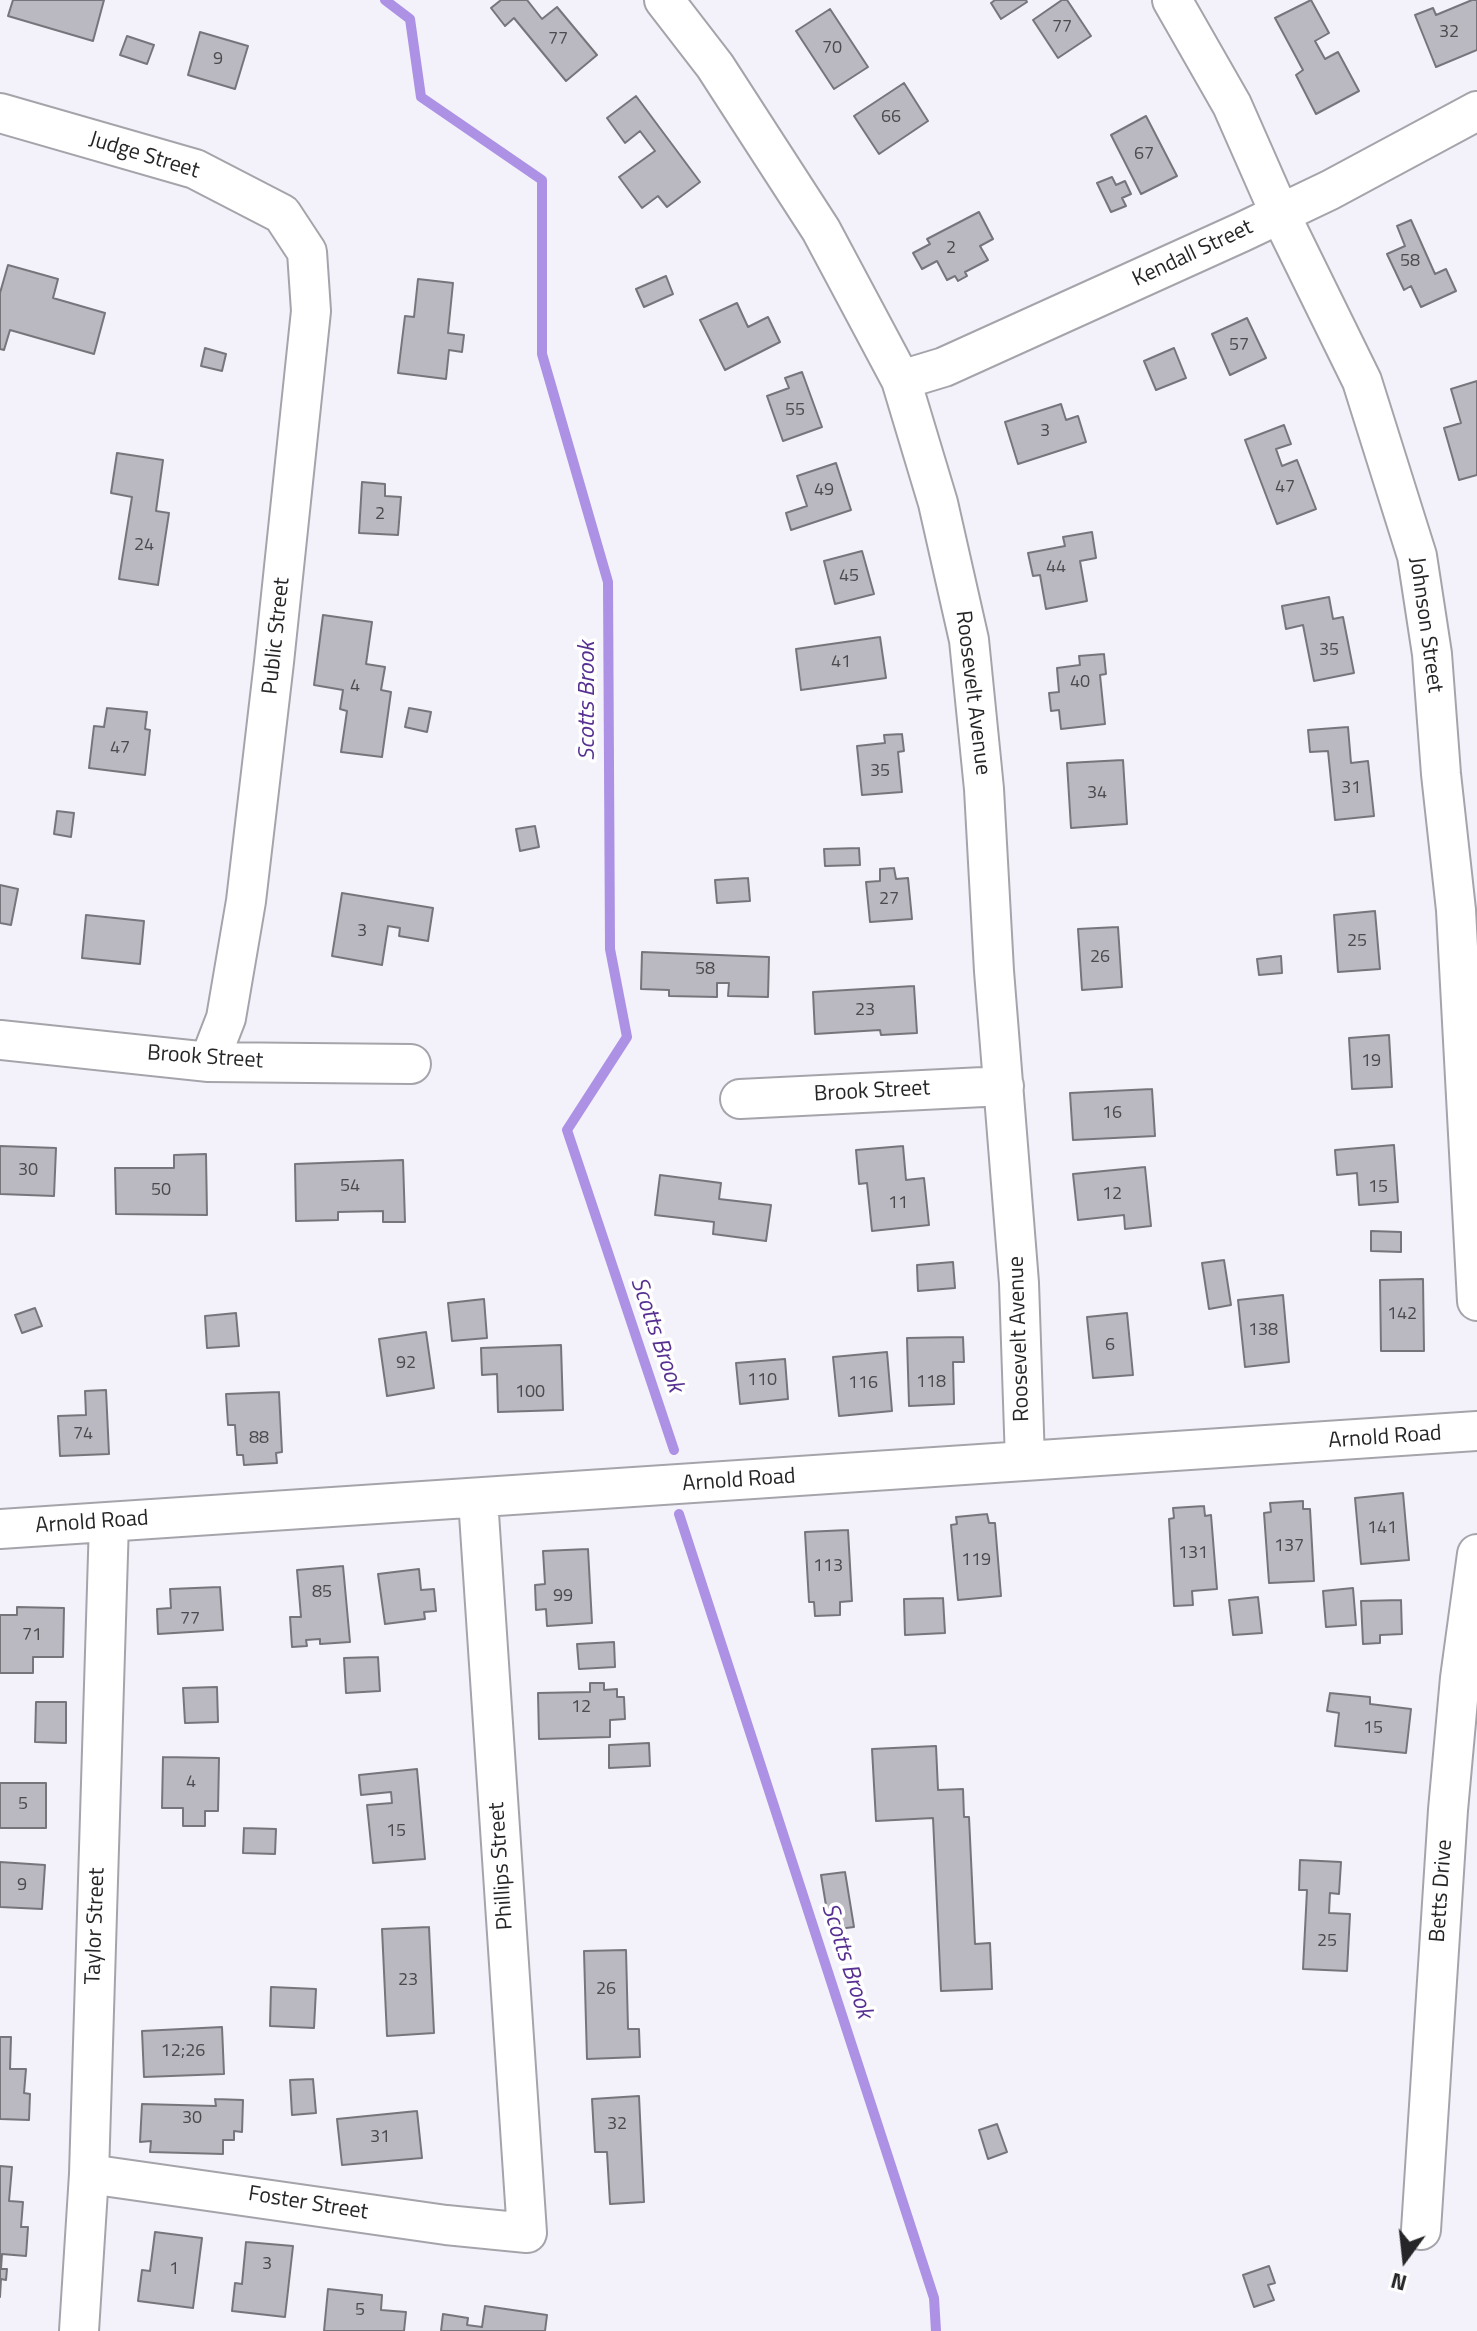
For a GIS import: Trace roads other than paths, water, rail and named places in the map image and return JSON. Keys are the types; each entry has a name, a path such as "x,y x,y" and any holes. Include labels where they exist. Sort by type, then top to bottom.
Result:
{"street":[{"name":"Roosevelt Avenue","path":"664,0 715,66 821,230 901,380 938,503 969,640 984,789 994,971 1019,1283 1025,1461"},
{"name":"Johnson Street","path":"1172,0 1232,105 1280,214 1362,381 1417,556 1432,654 1456,910 1477,1301"},
{"name":"Kendall Street","path":"901,380 944,367 1280,214 1477,111"},
{"name":"Judge Street","path":"0,113 195,169 282,214"},
{"name":"Public Street","path":"209,1062 226,1018 246,901 311,311 307,252 282,214"},
{"name":"Brook Street","path":"0,1040 209,1062 411,1064"},
{"name":"Brook Street","path":"740,1099 1004,1086"},
{"name":"Arnold Road","path":"0,1529 1477,1431"},
{"name":"Phillips Street","path":"478,1499 527,2233"},
{"name":"Taylor Street","path":"79,2331 89,2174 109,1522"},
{"name":"Betts Drive","path":"1421,2230 1448,1810 1460,1678 1477,1554"},
{"name":"Foster Street","path":"89,2174 446,2225 527,2233"}],"waterway":[{"name":"Scotts Brook","path":"385,0 410,19 421,97 542,180 542,354 608,582 610,949 627,1037 567,1130 674,1450"},
{"name":"Scotts Brook","path":"679,1514 934,2298 936,2331"}]}
